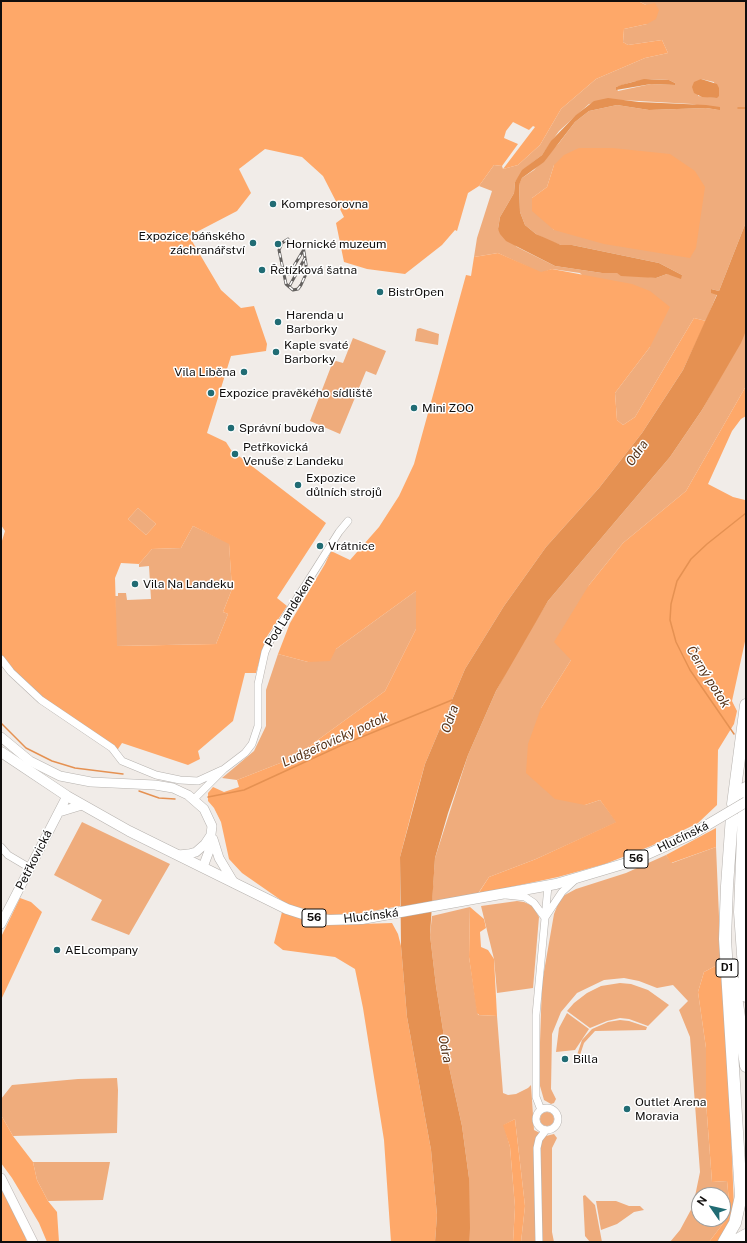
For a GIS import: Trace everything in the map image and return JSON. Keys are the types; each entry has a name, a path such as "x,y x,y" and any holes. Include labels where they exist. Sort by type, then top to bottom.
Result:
{"highway":[{"path":"733,804 745,709"},
{"path":"743,804 746,840"},
{"name":"D1","path":"724,1242 735,1223 741,1196 725,939 726,886 730,852 743,804"},
{"name":"D1","path":"743,804 740,912 746,996"},
{"name":"D1","path":"730,852 732,955 735,991 746,1066"},
{"path":"746,859 746,893"}],"main road":[{"name":"56","path":"1,752 82,805"},
{"name":"Hlučínská","path":"82,805 287,909 312,917 343,921 502,895 577,879 630,862 692,834 743,804"}],"street":[{"name":"Pod Landekem","path":"194,799 224,769 245,753 252,744 258,726 258,684 265,652 270,641 339,532 348,521"},
{"name":"Pod Landekem","path":"1,659 41,700 112,748 122,761 156,774 180,780 198,781 224,769"},
{"path":"1,737 30,760 60,776 91,782 137,783 164,786 183,792 194,799 209,817 219,858 234,883"},
{"name":"Petřkovická","path":"1,924 67,796"},
{"path":"59,812 82,805"},
{"path":"178,855 196,852 205,844 212,834"},
{"path":"202,867 209,851 212,834"},
{"path":"1,847 8,855 30,868"},
{"path":"545,918 562,892 577,879"},
{"path":"541,1110 536,1096 537,989 548,886"},
{"path":"502,895 525,898 534,903 545,918"},
{"path":"539,1242 536,1148 539,1139 546,1130 556,1126 558,1116 550,1109 541,1110 537,1114 536,1122 541,1128 546,1130"},
{"path":"1,1178 33,1242"}],"shaded area":[{"path":"1,1 638,1 646,5 655,3 659,10 656,19 647,24 624,29 623,42 628,45 662,40 668,53 645,58 596,79 561,109 540,145 518,165 503,169 535,127 533,126 529,130 513,122 506,131 504,138 518,144 502,166 494,165 479,186 468,193 457,231 455,230 442,245 405,274 367,269 344,262 336,223 344,217 323,176 302,157 265,149 239,169 251,193 237,211 189,236 221,290 241,308 254,306 267,344 266,351 231,356 207,433 226,442 231,450 326,523 277,598 287,606 266,638 256,673 245,673 233,721 198,751 200,759 188,765 122,743 116,752 42,699 23,682 1,655 1,544 5,531 1,525","holes":["138,508 156,524 146,535 128,519","193,526 229,544 232,589 223,612 228,614 216,644 117,646 115,578 121,563 139,564 152,549 181,548"]},
{"path":"638,1 746,1 746,222 719,291 711,289 717,294 706,321 694,318 635,417 623,425 617,420 615,393 650,347 580,273 552,269 541,273 498,253 474,257 477,238 492,191 479,186 494,165 502,166 503,169 518,165 540,145 561,109 596,79 645,58 668,53 662,40 628,45 623,42 624,29 647,24 646,5","holes":["651,79 669,80 675,83 675,85 651,84 618,91 616,87 632,82","701,79 714,82 717,98 698,96","621,100 692,104 720,110 706,108 649,110 617,105 589,111 575,122 559,143 534,170 522,178 519,184 520,212 525,225 536,234 561,245 572,245 659,263 682,275 667,274 656,278 617,273 602,273 555,266 517,247 498,229 500,217 514,193 515,182 528,166 542,155 559,131 589,104","554,165 554,230 532,198 547,187"]},
{"path":"579,148 612,148 670,154 695,171 705,187 696,248 690,258 604,244 554,230 532,211 532,198 547,187 554,165 564,155"},
{"path":"498,253 541,272 552,269 632,284 650,291 670,307 650,347 615,393 617,420 623,425 635,417 694,318 706,321 683,370 642,433 599,488 546,547 504,606 465,669 425,764 414,803 400,857 400,906 345,916 317,914 288,905 242,873 229,859 221,822 214,808 208,801 208,793 213,787 224,792 239,787 237,780 293,758 385,691 416,629 416,591 336,649 330,661 308,662 278,654 290,623 325,564 331,551 350,560 379,527 399,496 414,464 466,275 471,276 474,257"},
{"path":"420,328 439,334 438,345 415,341 417,329"},
{"path":"746,331 746,386 686,491 623,543 589,585 571,660 541,708 585,805 600,800 617,822 536,859 489,877 477,895 432,901 435,858 468,755 496,691 518,650 548,601 670,457 702,410"},
{"path":"353,338 386,351 376,375 366,371 340,434 310,421 332,364 336,361 343,363"},
{"path":"746,386 746,416 741,419 732,431 708,484 733,497 746,499 746,637 732,701 737,711 734,724 718,750 717,805 698,823 651,846 605,864 558,877 478,894 489,877 536,859 616,822 600,800 585,805 555,799 526,773 528,744 541,708 571,660 554,642 589,585 623,543 686,491"},
{"path":"138,508 156,524 146,535 128,519"},
{"path":"193,526 229,543 232,589 223,612 228,614 216,644 116,646 115,596 118,596 118,593 126,593 127,600 151,599 149,566 139,567 139,564 152,549 181,548"},
{"path":"416,591 416,629 385,691 293,758 237,780 222,778 254,751 266,726 266,690 278,654 308,662 336,649"},
{"path":"82,822 170,864 129,935 91,920 102,900 54,875"},
{"path":"716,828 716,847 671,863 666,855"},
{"path":"716,847 721,963 704,972 698,992 706,1048 706,1102 712,1182 727,1181 728,1187 697,1187 700,1172 690,1037 679,1010 688,1001 673,985 657,988 639,981 624,978 604,980 577,993 561,1012 552,1034 551,1089 556,1099 554,1103 551,1104 544,1100 540,1086 542,983 554,914 558,904 563,896 576,889 626,873 666,855 672,863"},
{"path":"20,898 31,902 42,912 1,1000 1,937"},
{"path":"517,901 533,906 539,917 533,988 497,993 494,959 481,906"},
{"path":"470,907 469,957 478,1015 497,1016 503,1093 508,1095 516,1094 531,1085 534,1130 546,1136 554,1134 557,1138 552,1148 552,1232 554,1242 521,1242 525,1206 515,1119 504,1125 510,1147 515,1207 513,1242 469,1242 469,1178 462,1126 448,1062 436,986 430,935 432,916"},
{"path":"470,907 484,919 486,928 480,932 481,947 488,950 494,959 497,1016 479,1015 477,1013 469,957"},
{"path":"282,912 328,925 392,923 398,934 401,946 407,1017 431,1150 437,1215 435,1242 391,1242 384,1140 363,1008 355,969 335,957 283,950 274,943"},
{"path":"721,963 730,1108 734,1208 731,1217 731,1187 728,1187 727,1181 712,1182 706,1102 706,1048 698,992 704,972"},
{"path":"620,983 631,984 648,990 669,1005 648,1026 629,1019 620,1018 607,1021 590,1028 567,1011 574,1003 587,993 601,986"},
{"path":"567,1013 589,1029 575,1050 556,1052 559,1028"},
{"path":"620,1020 629,1021 647,1027 646,1030 595,1031 584,1043 580,1055 577,1055 582,1040 592,1029 608,1022"},
{"path":"117,1078 117,1133 13,1136 1,1115 1,1099 12,1085 78,1079"},
{"path":"544,1112 550,1112 554,1116 554,1122 550,1126 544,1126 540,1122 540,1116"},
{"path":"1,1115 13,1136 33,1162 37,1180 48,1201 57,1212 59,1242 47,1242 39,1223 12,1178 1,1163"},
{"path":"515,1119 525,1206 521,1242 513,1242 515,1207 510,1147 503,1125"},
{"path":"33,1162 110,1162 103,1200 48,1201 37,1180"},
{"path":"1,1187 17,1213 27,1242 1,1242"},
{"path":"585,1195 595,1205 602,1242 590,1242 585,1236 583,1196"},
{"path":"596,1201 616,1201 629,1206 640,1206 644,1210 634,1212 617,1224 601,1230"},
{"path":"691,1210 691,1227 720,1227 709,1242 670,1242 680,1230"},
{"path":"720,1227 727,1227 717,1242 709,1242"}],"water":[{"path":"644,79 669,80 675,83 675,85 651,84 616,90 616,87 621,85"},
{"path":"701,79 717,84 719,88 719,96 717,98 702,97 694,93 692,87 694,82"},
{"path":"608,98 639,102 706,105 720,107 720,110 706,108 649,110 617,105 589,111 575,122 544,162 522,178 519,185 520,212 525,225 536,234 561,245 572,245 659,263 682,275 681,279 667,274 656,278 621,276 617,273 602,273 555,266 506,241 500,234 498,229 500,217 514,193 515,182 522,170 542,155 551,141 576,115 594,101"},
{"name":"Odra","path":"746,222 746,331 741,343 702,410 670,457 548,601 496,691 468,755 448,813 435,858 430,935 436,986 448,1062 462,1126 469,1178 470,1228 469,1242 435,1242 437,1215 431,1150 407,1017 401,946 400,857 425,764 465,669 504,606 546,547 599,488 642,433 683,370 717,295 711,293 711,289 719,291"}],"waterway":[{"path":"738,108 746,108"},
{"name":"Černý potok","path":"734,734 690,670 676,642 670,620 671,604 677,581 691,559 707,544 746,513"},
{"name":"Ludgeřovický potok","path":"208,797 244,790 342,745 452,700"},
{"name":"Ludgeřovický potok","path":"1,723 26,748 52,761 75,768 123,774"},
{"name":"Ludgeřovický potok","path":"139,791 159,798 175,799"}],"railway":[{"path":"288,239 282,243 279,250 286,284 293,290 298,289 306,274 303,246"},
{"path":"289,274 303,251"},
{"path":"290,285 305,258"}],"place":[{"name":"Kompresorovna","path":"273,204"},
{"name":"Expozice báňského záchranářství","path":"253,243"},
{"name":"Hornické muzeum","path":"278,244"},
{"name":"Řetízková šatna","path":"262,270"},
{"name":"BistrOpen","path":"380,292"},
{"name":"Harenda u Barborky","path":"278,322"},
{"name":"Kaple svaté Barborky","path":"276,352"},
{"name":"Vila Liběna","path":"244,372"},
{"name":"Expozice pravěkého sídliště","path":"211,393"},
{"name":"Mini ZOO","path":"414,408"},
{"name":"Správní budova","path":"231,428"},
{"name":"Petřkovická Venuše z Landeku","path":"235,454"},
{"name":"Expozice důlních strojů","path":"298,485"},
{"name":"Vrátnice","path":"320,546"},
{"name":"Vila Na Landeku","path":"135,584"},
{"name":"AELcompany","path":"57,950"},
{"name":"Billa","path":"565,1059"},
{"name":"Outlet Arena Moravia","path":"627,1109"}]}
